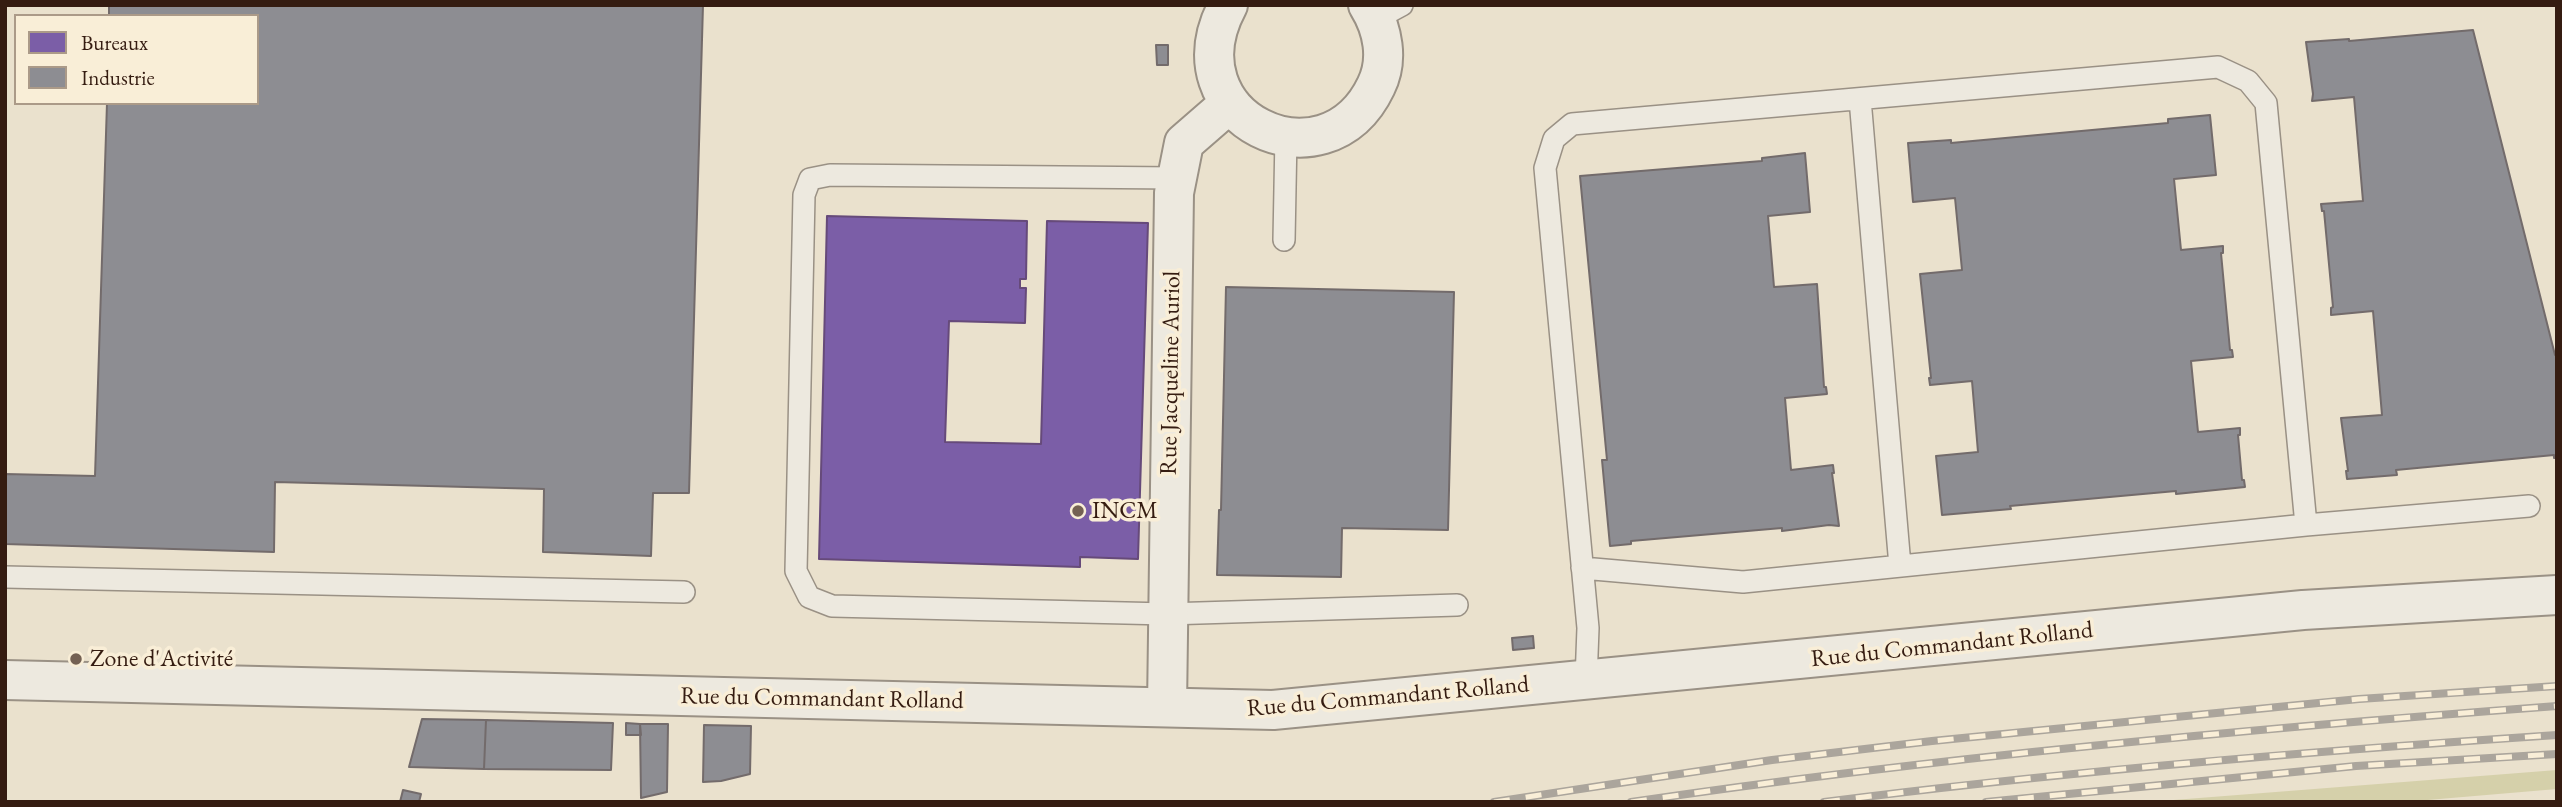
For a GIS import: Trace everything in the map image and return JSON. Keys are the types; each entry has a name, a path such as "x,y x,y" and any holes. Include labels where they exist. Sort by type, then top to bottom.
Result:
{"street":[{"path":"1228,5 1219,23 1214,45 1214,68 1222,90 1230,103 1251,124 1272,134 1294,138 1316,136 1337,129 1356,116 1370,98 1379,80 1383,59 1382,10"},
{"name":"Rue Jacqueline Auriol","path":"1167,707 1174,193 1184,143 1230,103"},
{"name":"Rue du Commandant Rolland","path":"5,680 1273,710 2303,610 2557,595"}],"lane":[{"path":"1586,681 1588,628 1545,168 1554,139 1572,124 2218,67 2248,81 2266,103 2306,525"},
{"path":"1860,99 1900,566"},
{"path":"1284,240 1286,136"},
{"path":"1177,178 830,175 810,179 804,195 796,571 809,597 832,606 1167,614 1457,605"},
{"path":"1582,568 1743,582 2306,525 2529,506"},
{"path":"5,577 684,592"}],"shaded area":[{"path":"2557,770 2557,789 2404,802 2148,802"}],"building: Bureaux":[{"path":"827,216 1027,221 1026,279 1020,279 1020,288 1026,288 1025,323 949,321 945,442 1041,444 1047,221 1148,223 1138,559 1080,557 1080,567 819,559"}],"building: Industrie":[{"path":"109,5 703,5 689,493 653,493 651,556 543,552 544,489 275,482 274,552 5,544 5,474 95,476 107,105 259,105 259,14 109,14"},
{"path":"2473,30 2557,355 2557,458 2554,458 2554,455 2396,470 2397,475 2347,479 2341,418 2382,415 2373,311 2331,315 2333,307 2324,211 2321,204 2363,201 2354,97 2312,101 2306,42"},
{"path":"1156,45 1168,45 1168,65 1157,65"},
{"path":"2210,115 2216,175 2174,179 2181,250 2223,246 2221,253 2230,350 2233,357 2191,361 2198,432 2240,428 2238,435 2245,487 2010,506 2011,509 1942,515 1936,456 1978,452 1972,381 1930,385 1920,274 1962,270 1955,198 1913,202 1908,143 1951,140 1951,143 2168,123 2168,119"},
{"path":"1805,153 1810,212 1768,216 1774,287 1817,284 1824,387 1827,394 1785,398 1791,470 1833,465 1839,526 1782,531 1782,528 1631,541 1631,544 1610,546 1602,460 1607,460 1580,176 1762,161 1762,158"},
{"path":"1226,287 1454,292 1448,530 1342,528 1341,577 1217,575"},
{"path":"1533,636 1534,648 1513,650 1512,638"},
{"path":"422,719 486,720 484,769 409,767"},
{"path":"486,720 613,723 611,770 484,769"},
{"path":"626,723 640,724 641,735 626,735"},
{"path":"640,724 668,724 667,792 641,798"},
{"path":"704,725 751,726 750,774 703,782"},
{"path":"403,790 421,794 419,802 400,802"}],"railway":[{"path":"1494,802 1772,760 1932,741 2359,699 2557,686"},
{"path":"1631,802 1862,771 2093,746 2557,706"},
{"path":"1824,802 2190,763 2557,735"},
{"path":"1986,802 2356,766 2557,754"}],"place":[{"name":"INCM","path":"1078,511"},
{"name":"Zone d'Activité","path":"76,659"}]}
